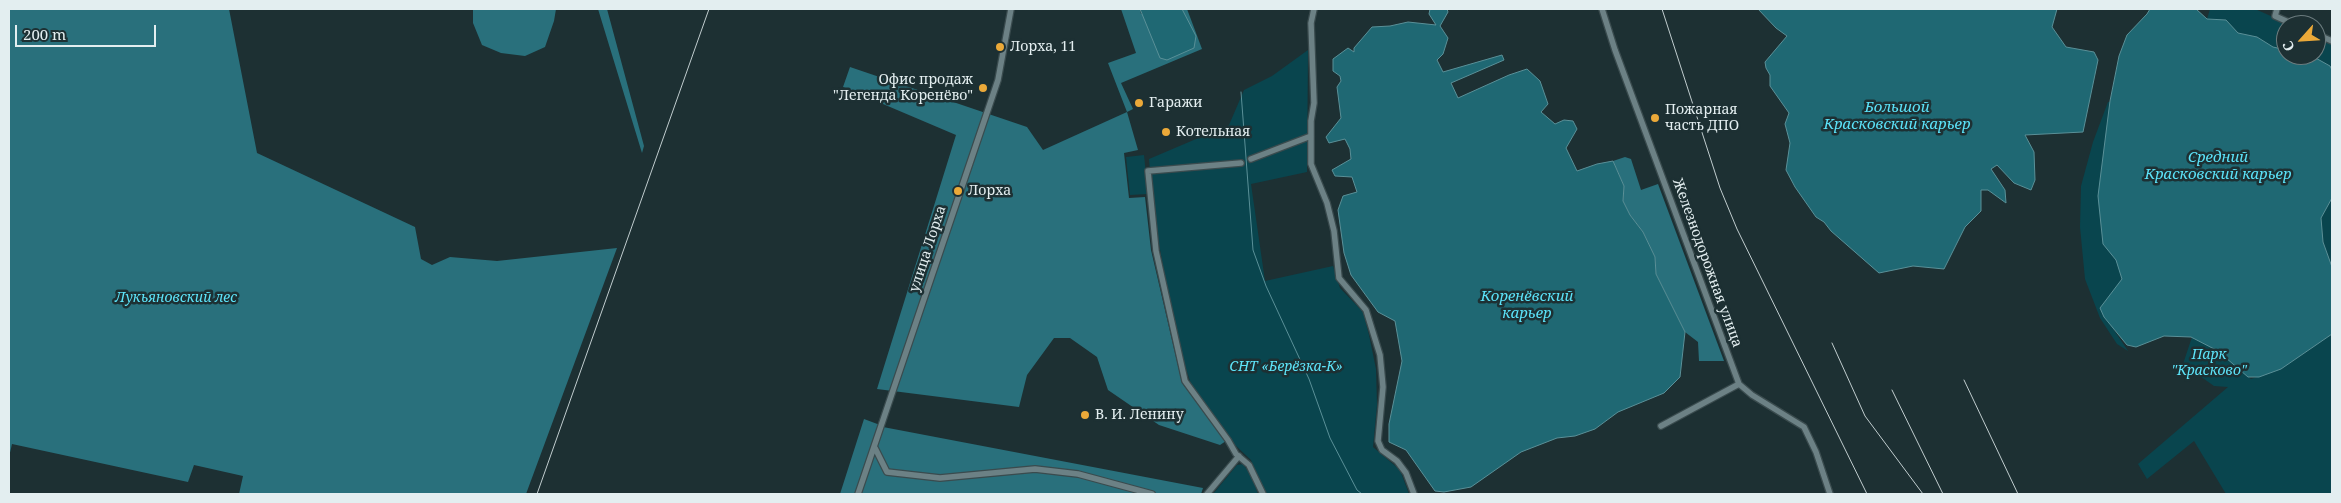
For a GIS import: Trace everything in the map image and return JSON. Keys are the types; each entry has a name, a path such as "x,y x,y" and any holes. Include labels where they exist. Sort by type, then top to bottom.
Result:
{"street":[{"name":"улица Лорха","path":"858,494 998,80 1011,9"},
{"path":"1314,9 1311,23 1314,103 1311,164 1327,202 1334,232 1339,278 1366,310 1381,362 1383,387 1378,441 1382,450 1397,462 1406,473 1414,494"},
{"name":"Железнодорожная улица","path":"1602,9 1618,58 1739,384"},
{"path":"1251,159 1311,136"},
{"path":"1241,163 1148,171 1156,251 1184,382 1239,456 1249,465 1262,494"},
{"path":"1661,426 1739,384 1752,395 1804,426 1816,452 1830,494"},
{"path":"874,448 887,472 940,478 1035,469 1078,474 1152,494"},
{"path":"1206,494 1239,456"}],"green space":[{"name":"Лукьяновский лес","path":"9,9 229,9 257,153 415,227 421,259 432,265 450,257 497,261 617,248 526,494 239,494 243,476 194,465 188,482 12,444 9,457"},
{"path":"473,9 556,9 545,47 525,56 501,53 482,45 473,23"},
{"path":"598,9 607,9 644,146 642,153"},
{"path":"1121,9 1140,9 1141,14 1183,13 1182,9 1187,9 1202,49 1121,83 1133,109 1127,112 1108,63 1136,53"},
{"path":"2210,9 2255,9 2276,18 2276,48 2257,37 2238,33 2226,20 2207,19"},
{"path":"2326,41 2332,44 2332,70 2326,64"},
{"name":"СНТ «Берёзка-К»","path":"1308,50 1307,172 1251,184 1265,281 1333,266 1340,288 1363,312 1369,335 1376,369 1377,405 1373,447 1400,470 1409,494 1264,494 1251,460 1235,445 1191,384 1177,341 1154,217 1149,159 1229,125 1244,90 1272,76"},
{"path":"850,67 1027,127 1043,150 1127,112 1138,150 1124,153 1129,198 1145,197 1151,250 1182,383 1226,441 1220,445 1159,425 1108,390 1097,357 1070,338 1054,338 1027,375 1019,407 877,389 956,135 843,87"},
{"path":"2108,102 2111,102 2117,260 2125,278 2114,330 2128,351 2117,344 2100,318 2085,279 2080,227 2081,186 2093,142"},
{"path":"1144,155 1148,194 1130,195 1126,157"},
{"path":"1625,157 1631,159 1641,190 1658,184 1724,361 1699,361 1698,342 1685,332 1656,274 1655,257 1643,232 1630,215 1623,201 1624,186 1613,161"},
{"path":"2332,198 2332,267 2323,242 2321,218"},
{"name":"Парк \"Красково\"","path":"2332,334 2332,494 2226,494 2194,441 2147,479 2138,464 2228,387 2214,386 2183,364 2192,337 2218,351 2251,379 2281,369"},
{"path":"864,419 880,425 855,494 840,494"},
{"path":"883,427 1203,488 1201,494 860,494"},
{"path":"1243,464 1251,475 1258,494 1213,494 1237,465"}],"water":[{"path":"1140,9 1182,9 1196,36 1194,48 1167,60 1160,58"},
{"name":"Коренёвский карьер","path":"1430,9 1447,9 1448,12 1440,26 1448,38 1443,54 1437,60 1443,72 1502,55 1504,60 1451,83 1458,98 1527,69 1540,81 1548,104 1541,112 1555,124 1564,120 1573,121 1577,129 1566,148 1577,171 1613,161 1624,186 1623,201 1630,215 1643,232 1655,257 1656,274 1685,332 1680,377 1664,393 1618,412 1595,429 1575,436 1557,438 1521,452 1471,487 1444,492 1435,491 1406,450 1389,442 1389,424 1402,361 1395,321 1378,312 1351,275 1344,253 1338,210 1343,196 1357,192 1352,177 1335,176 1332,170 1351,159 1350,149 1345,139 1329,143 1326,137 1341,118 1337,87 1341,81 1340,76 1333,71 1333,59 1348,48 1354,52 1354,48 1372,27 1408,22 1436,25 1429,14"},
{"name":"Большой Красковский карьер","path":"1758,9 2057,9 2052,27 2066,47 2094,52 2098,60 2083,132 2025,135 2034,152 2035,180 2031,190 2014,183 1997,165 1991,169 2005,190 2006,203 1988,190 1981,190 1981,211 1965,227 1944,269 1913,266 1879,273 1831,231 1824,222 1816,217 1795,187 1786,170 1790,143 1785,124 1789,113 1770,86 1770,75 1765,62 1787,36 1776,28"},
{"name":"Средний Красковский карьер","path":"2150,9 2196,9 2207,19 2226,20 2238,33 2257,37 2276,48 2276,65 2326,64 2332,70 2332,198 2321,218 2323,242 2332,267 2332,334 2281,369 2259,377 2248,377 2218,351 2191,337 2164,336 2136,347 2127,345 2104,317 2100,308 2122,279 2116,260 2103,244 2098,196 2110,101 2119,56 2127,35"}],"waterway":[{"path":"1241,92 1253,250 1266,286 1309,379 1330,438 1357,490 1362,494"}],"railway":[{"path":"537,494 709,9"},
{"path":"1662,9 1720,188 1737,229 1867,494"},
{"path":"1832,343 1865,416 1923,494"},
{"path":"1964,380 2018,494"},
{"path":"1892,390 1943,494"}],"place":[{"name":"Лорха, 11","path":"1000,47"},
{"name":"Офис продаж \"Легенда Коренёво\"","path":"983,88"},
{"name":"Гаражи","path":"1139,103"},
{"name":"Пожарная часть ДПО","path":"1655,118"},
{"name":"Котельная","path":"1166,132"},
{"name":"Лорха","path":"958,191"},
{"name":"В. И. Ленину","path":"1085,415"}]}
